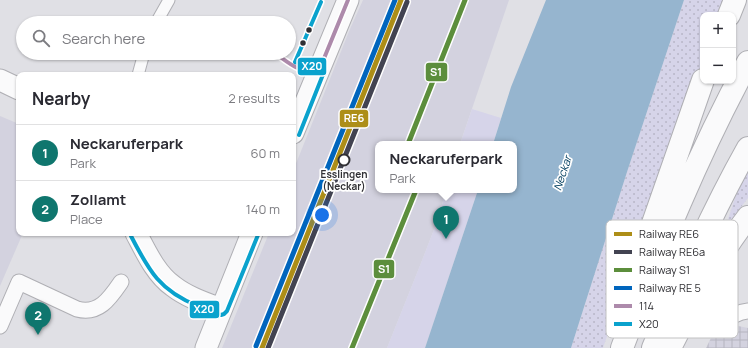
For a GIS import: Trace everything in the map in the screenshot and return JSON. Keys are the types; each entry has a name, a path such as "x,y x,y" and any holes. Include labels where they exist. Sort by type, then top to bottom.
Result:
{"highway":[{"path":"730,12 735,0"},
{"path":"673,220 718,119 748,62"},
{"path":"654,220 702,84"},
{"path":"711,220 748,148"},
{"path":"738,231 748,217"},
{"path":"611,348 614,338"},
{"path":"622,348 626,338"},
{"path":"654,348 658,338"},
{"path":"670,348 675,338"}],"main road":[{"path":"296,126 348,0"},
{"path":"0,80 16,87"},
{"path":"138,236 158,270 174,287 221,309"},
{"path":"206,348 251,236"}],"street":[{"path":"160,16 168,0"},
{"path":"139,72 142,60"},
{"path":"0,326 18,282 77,309 85,310 95,308 103,304 121,282"},
{"path":"738,313 748,311"}],"shaded area":[{"path":"363,0 509,0 461,141 375,141 375,193 445,193 438,219 387,348 222,348 268,236 296,236 296,164"},
{"path":"684,0 727,0 722,12 700,12 700,67 647,220 612,220"},
{"path":"472,109 501,118 494,141 461,141"},
{"path":"0,116 16,123 16,236 22,236 0,286"},
{"path":"748,168 748,198 731,220 729,220 728,219 736,195"},
{"path":"445,193 477,193 425,348 387,348 423,258 438,219"},
{"path":"606,238 606,338 603,348 571,348"},
{"path":"738,326 748,328 748,348 706,348 711,338 738,338"}],"water":[{"name":"Neckar","path":"546,0 684,0 612,220 606,220 606,238 571,348 425,348 477,193 517,193 517,141 494,141 511,87"}],"rail line":[{"name":"RE6","path":"262,348 401,0"},
{"name":"S1","path":"409,141 465,0"},
{"name":"RE6a","path":"268,348 407,2"},
{"name":"S1","path":"352,348 415,193"}],"transit line":[{"name":"114","path":"318,73 348,0"},
{"path":"256,346 395,0"},
{"name":"X20","path":"296,60 321,2"},
{"name":"114","path":"285,60 300,69 312,73 318,73"},
{"name":"X20","path":"296,60 295,62 306,66 320,67 324,72 299,135"},
{"name":"X20","path":"131,236 150,270 174,294 206,310 221,315 227,311 258,236"}],"place":[{"name":"Esslingen (Neckar)","path":"344,160"},
{"name":"Neckaruferpark","path":"446,239"},
{"name":"Zollamt","path":"38,335"}]}
